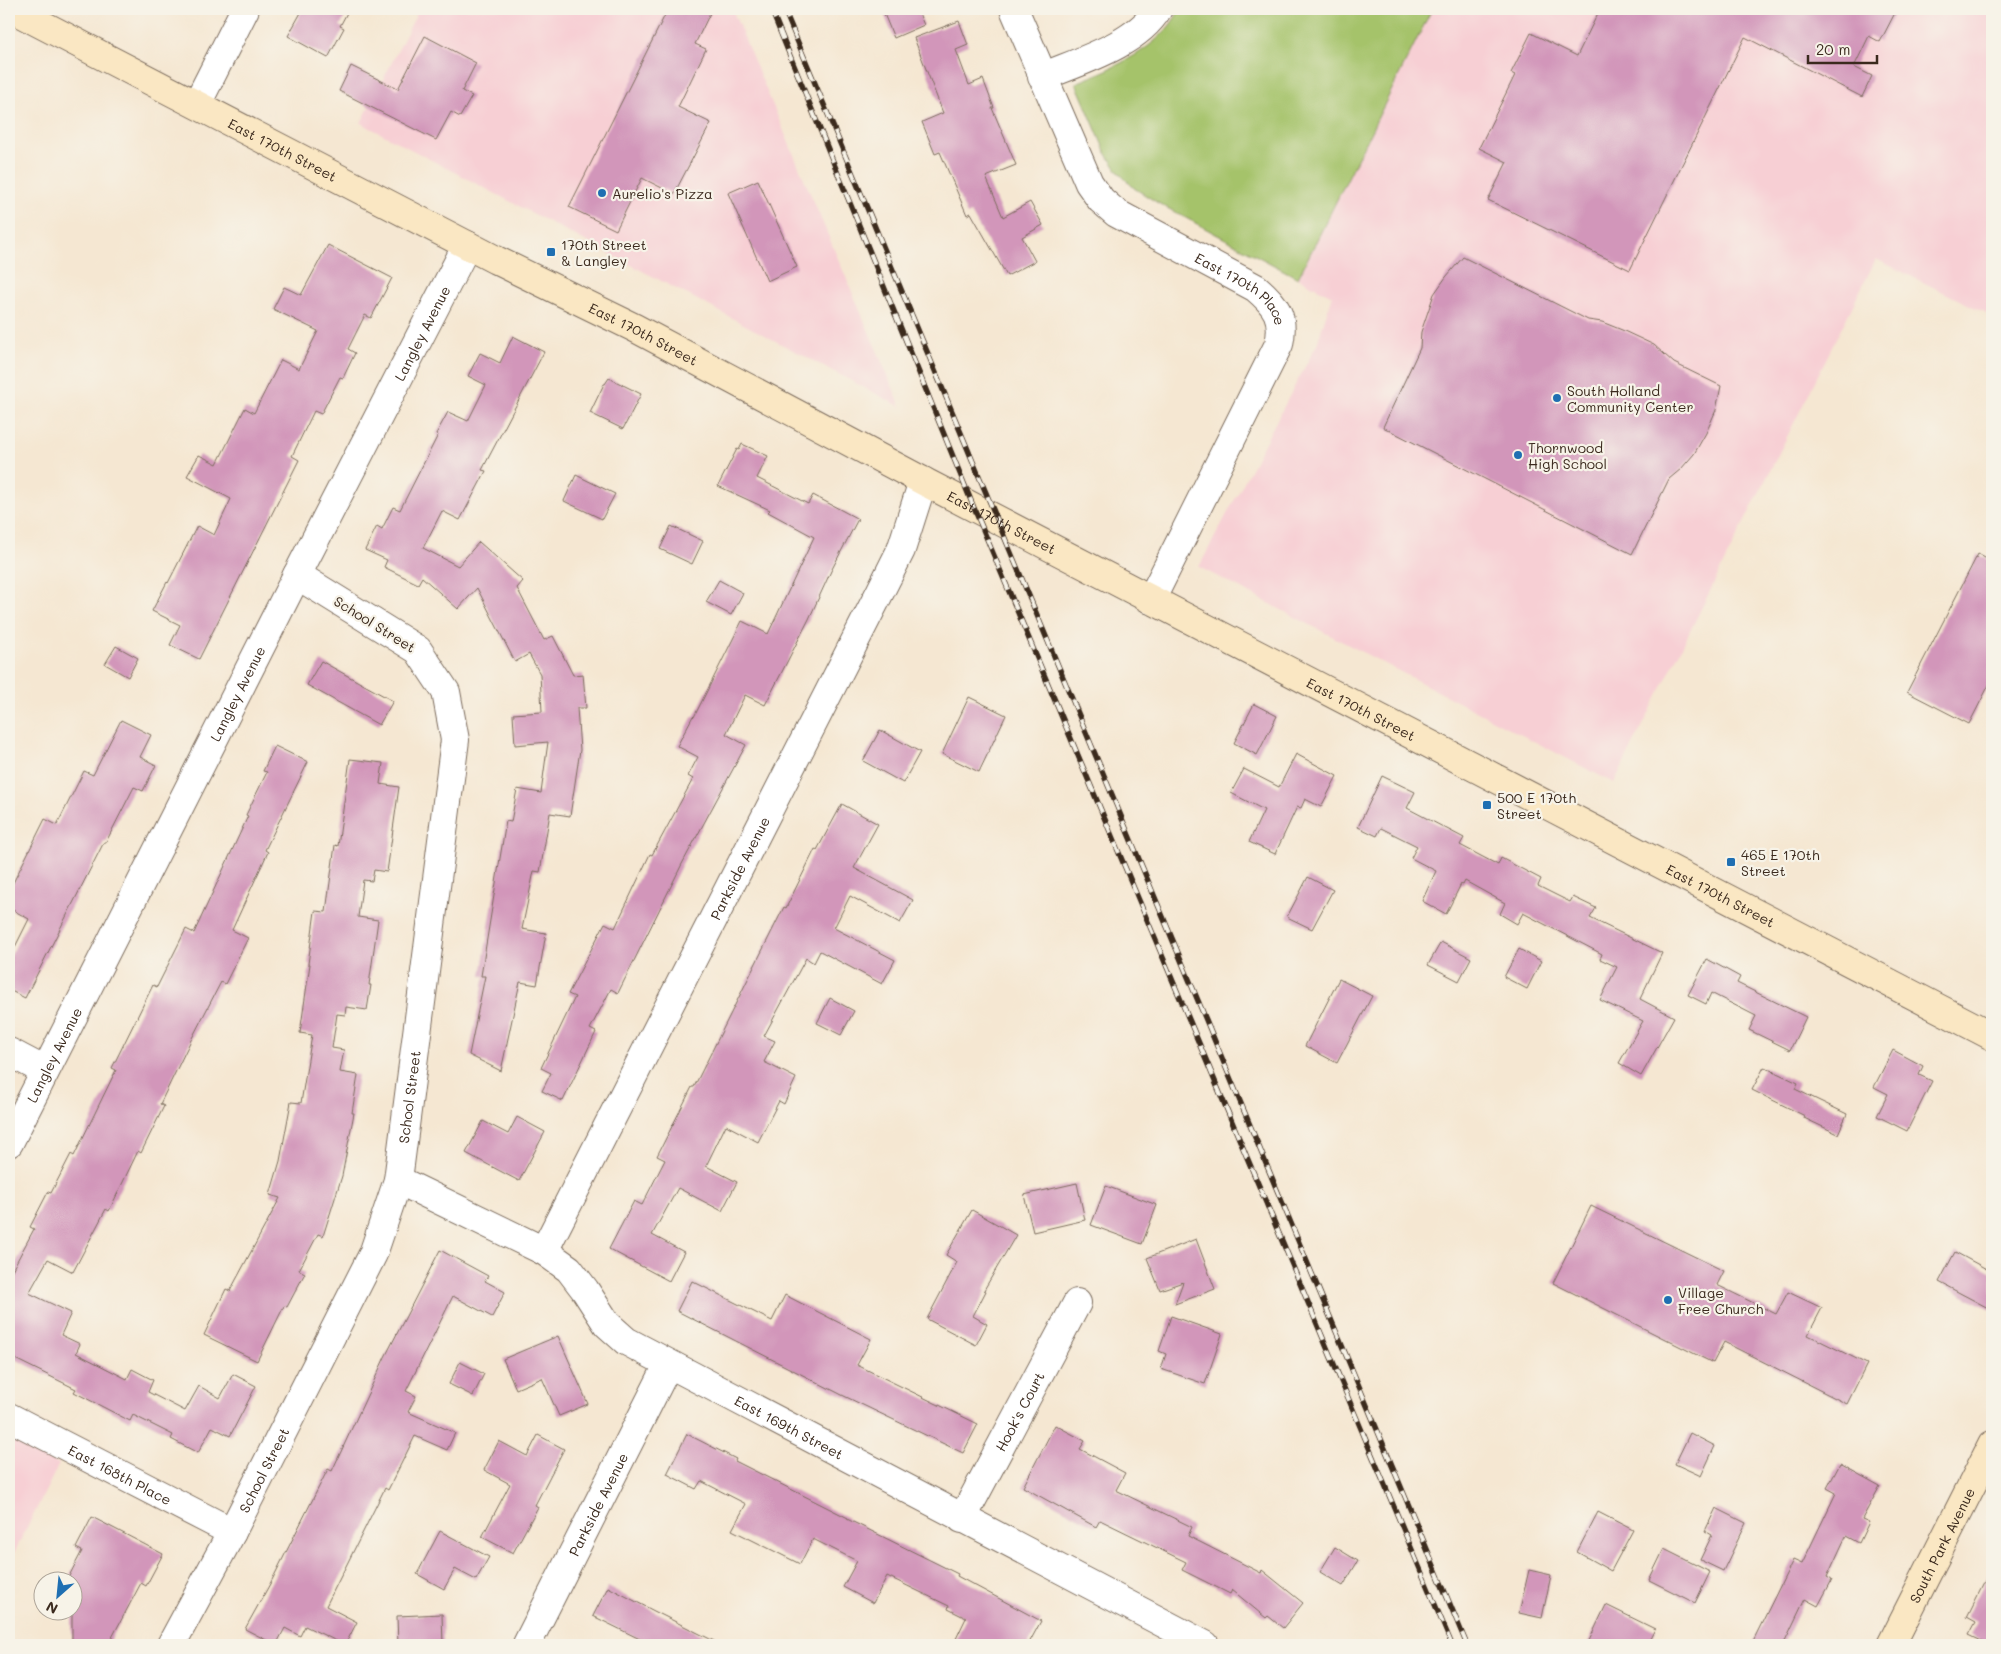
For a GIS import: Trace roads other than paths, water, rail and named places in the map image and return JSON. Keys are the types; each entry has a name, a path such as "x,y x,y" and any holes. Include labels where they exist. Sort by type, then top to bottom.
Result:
{"street":[{"name":"East 170th Street","path":"12,9 467,245 635,328 923,481 1992,1036"},
{"path":"197,104 245,9"},
{"name":"East 170th Place","path":"1014,9 1089,183 1101,200 1116,214 1256,288 1270,299 1279,315 1282,330 1279,344 1152,600"},
{"path":"1042,77 1116,44 1140,30 1158,9"},
{"name":"Langley Avenue","path":"9,1144 296,575 467,245"},
{"name":"Parkside Avenue","path":"544,1251 901,550 923,481"},
{"name":"School Street","path":"171,1645 232,1532 373,1254 398,1180 455,740 446,692 418,650 296,575"},
{"path":"9,1052 45,1071"},
{"name":"East 169th Street","path":"398,1180 544,1251 569,1269 607,1324 626,1342 1205,1645"},
{"name":"Hook's Court","path":"962,1519 1077,1302"},
{"name":"Parkside Avenue","path":"528,1645 668,1365"},
{"name":"East 168th Place","path":"9,1417 232,1532"},
{"name":"South Park Avenue","path":"1891,1645 1992,1445"}],"railway":[{"path":"771,9 974,508 1452,1645"},
{"path":"784,9 1467,1645"}],"place":[{"name":"Aurelio's Pizza","path":"602,193"},
{"name":"170th Street & Langley","path":"551,252"},
{"name":"South Holland Community Center","path":"1557,398"},
{"name":"Thornwood High School","path":"1518,455"},
{"name":"500 E 170th Street","path":"1487,805"},
{"name":"465 E 170th Street","path":"1731,862"},
{"name":"Village Free Church","path":"1668,1300"}]}
